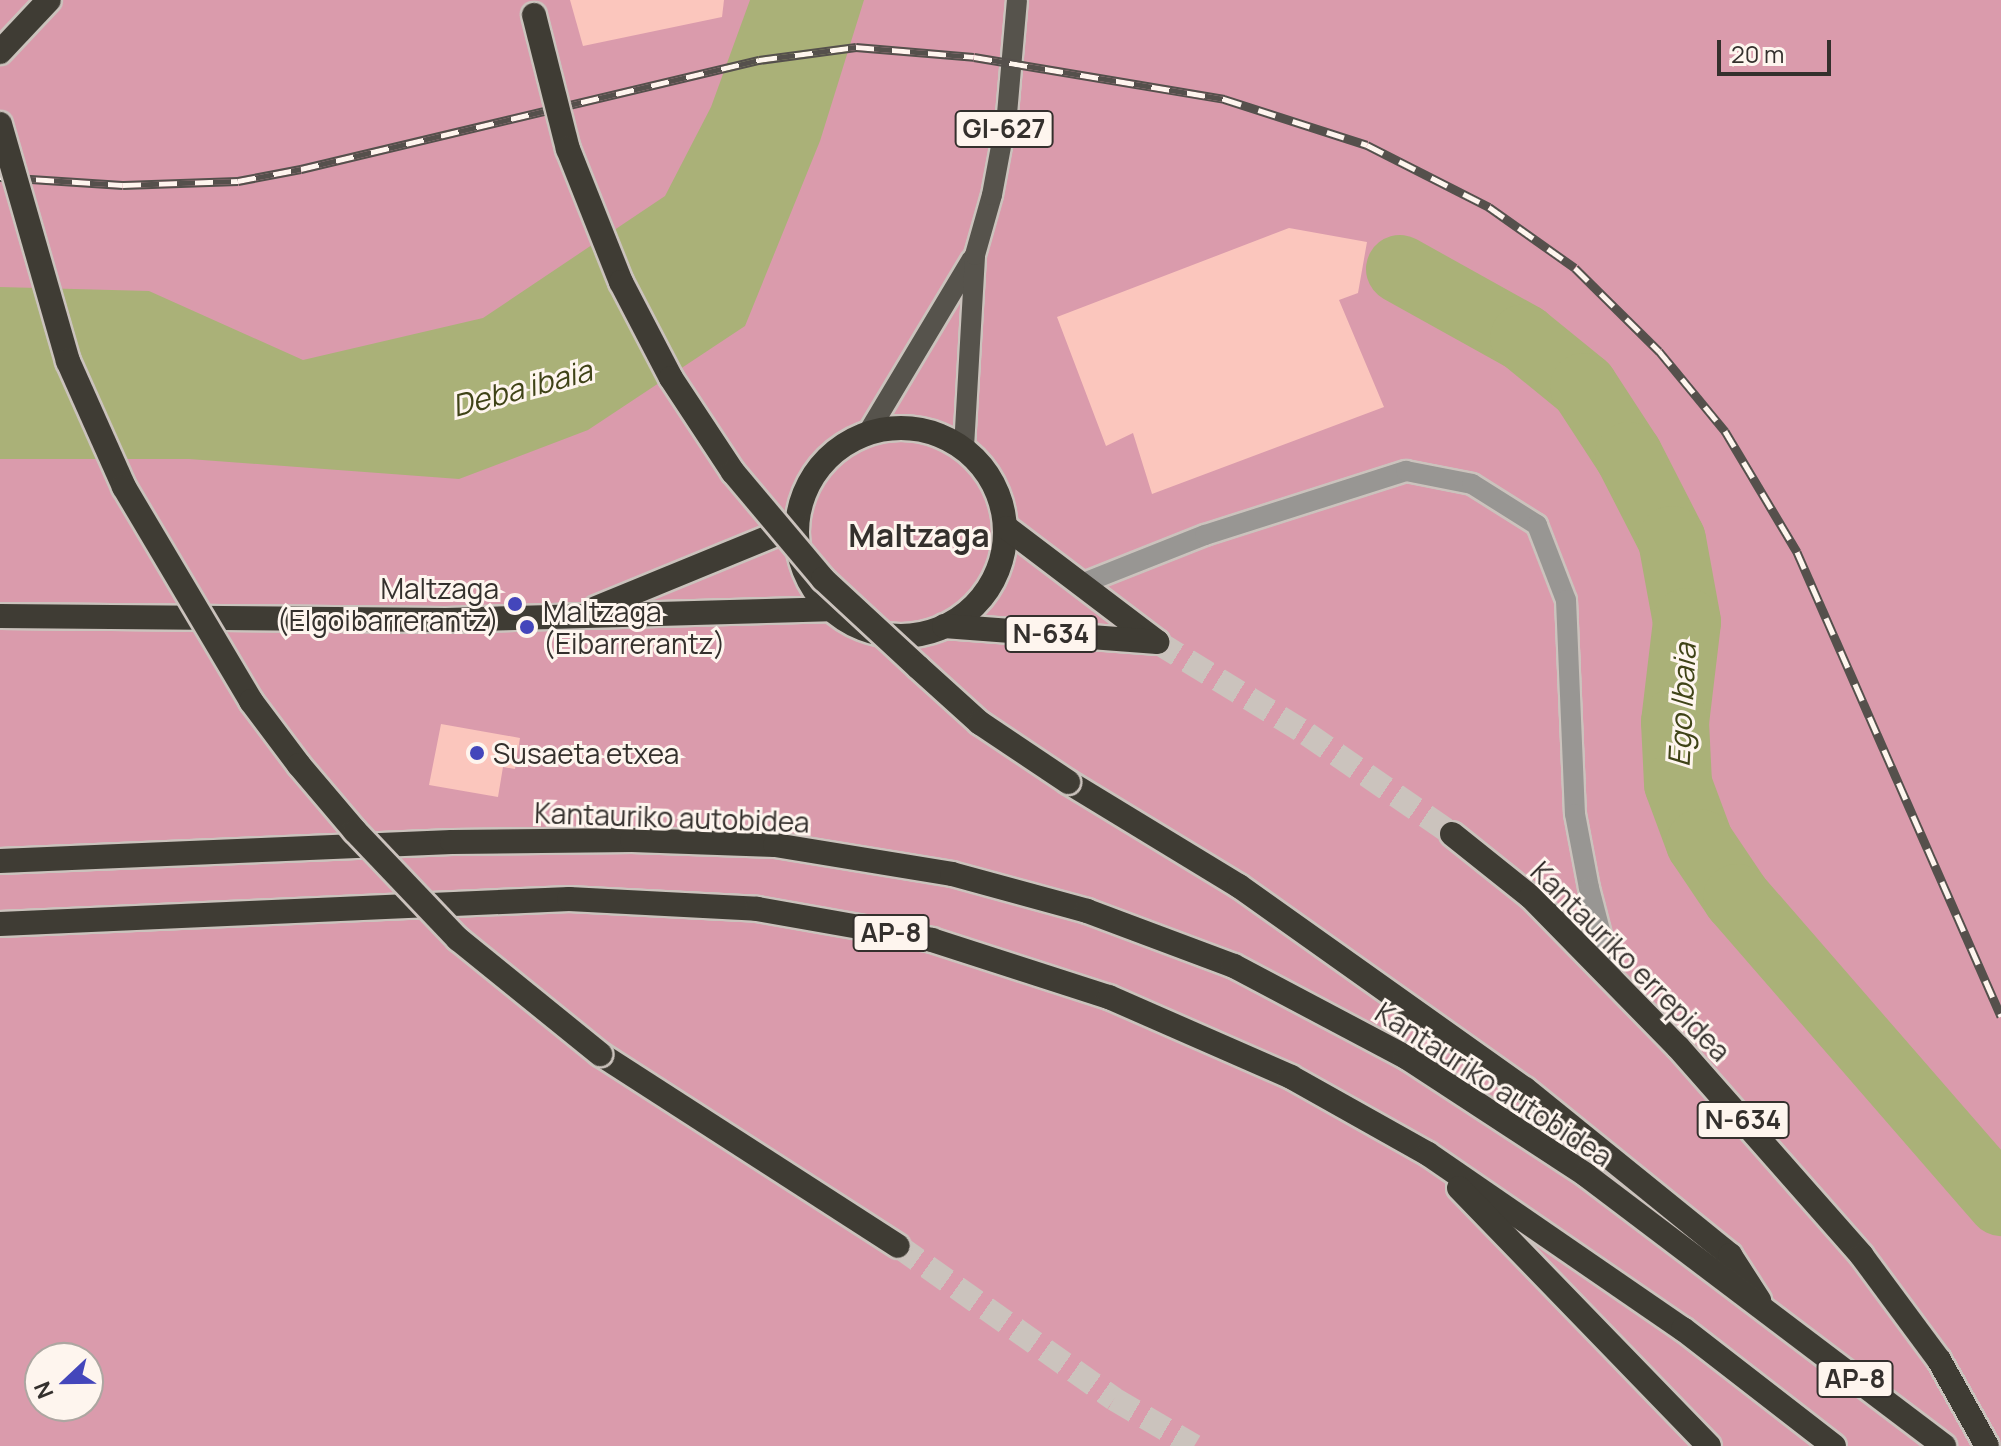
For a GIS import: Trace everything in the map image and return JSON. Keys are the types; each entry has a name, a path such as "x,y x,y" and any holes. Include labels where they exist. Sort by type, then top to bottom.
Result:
{"highway":[{"path":"8,44 49,0"},
{"path":"533,8 568,149 621,282 671,378 733,472 823,579 980,723 1068,782 1239,886 1525,1089 1730,1255 1767,1313"},
{"path":"0,124 68,361 124,487 251,701 355,831 458,939 600,1054 898,1246"},
{"name":"N-634","path":"921,428 964,447 997,487 1007,528 998,573 970,613 930,634 889,637 854,627 829,609 815,593 803,568 796,526 801,499 818,467 837,448 869,431 921,428"},
{"path":"583,613 796,526"},
{"name":"N-634","path":"944,626 1157,642 1007,528"},
{"path":"0,616 446,620 583,613 829,609"},
{"name":"Kantauriko errepidea","path":"1452,834 1531,897 1678,1047 1862,1256 1939,1360 1987,1446"},
{"name":"Kantauriko autobidea","path":"0,861 452,842 632,840 775,845 952,874 1087,911 1234,966 1406,1057 1586,1175 1944,1446"},
{"name":"AP-8","path":"0,924 569,899 757,909 932,940 1109,997 1291,1077 1428,1154 1683,1329 1834,1446"},
{"path":"1428,1154 1709,1446"}],"main road":[{"name":"GI-627","path":"964,447 975,255 992,195 1007,114 1017,0"},
{"name":"GI-627","path":"869,431 975,255"}],"lane":[{"path":"1081,584 1205,535 1406,471 1472,484 1537,525 1566,600 1575,814 1589,888 1613,981"}],"shaded area":[{"path":"0,0 2001,0 2001,1446 0,1446"}],"water":[{"name":"Deba ibaia","path":"750,0 864,0 820,141 745,326 588,430 459,479 189,459 0,459 0,287 149,291 303,360 483,318 665,196 711,107"}],"building":[{"path":"570,0 724,0 722,17 583,46"},
{"path":"1289,228 1367,242 1358,293 1339,300 1384,407 1152,494 1133,433 1106,446 1057,317"},
{"name":"Susaeta etxea","path":"441,724 520,738 515,769 503,767 498,797 429,785"}],"waterway":[{"name":"Ego Ibaia","path":"1400,269 1524,338 1584,387 1629,456 1672,540 1687,622 1675,722 1678,784 1700,843 1737,898 2001,1202"}],"tunnel":[{"path":"1157,642 1307,734 1452,834"},
{"path":"898,1246 1114,1399 1194,1446"}],"railway":[{"path":"0,177 123,185 238,181 301,169 759,60 856,47 974,57 1224,99 1367,145 1489,207 1575,268 1659,351 1725,431 1797,552 2001,1016"}],"place":[{"name":"Maltzaga (Elgoibarrerantz)","path":"515,604"},
{"name":"Maltzaga (Eibarrerantz)","path":"527,627"},
{"name":"Susaeta etxea","path":"477,753"}],"district":[{"name":"Maltzaga","path":"919,535"}]}
